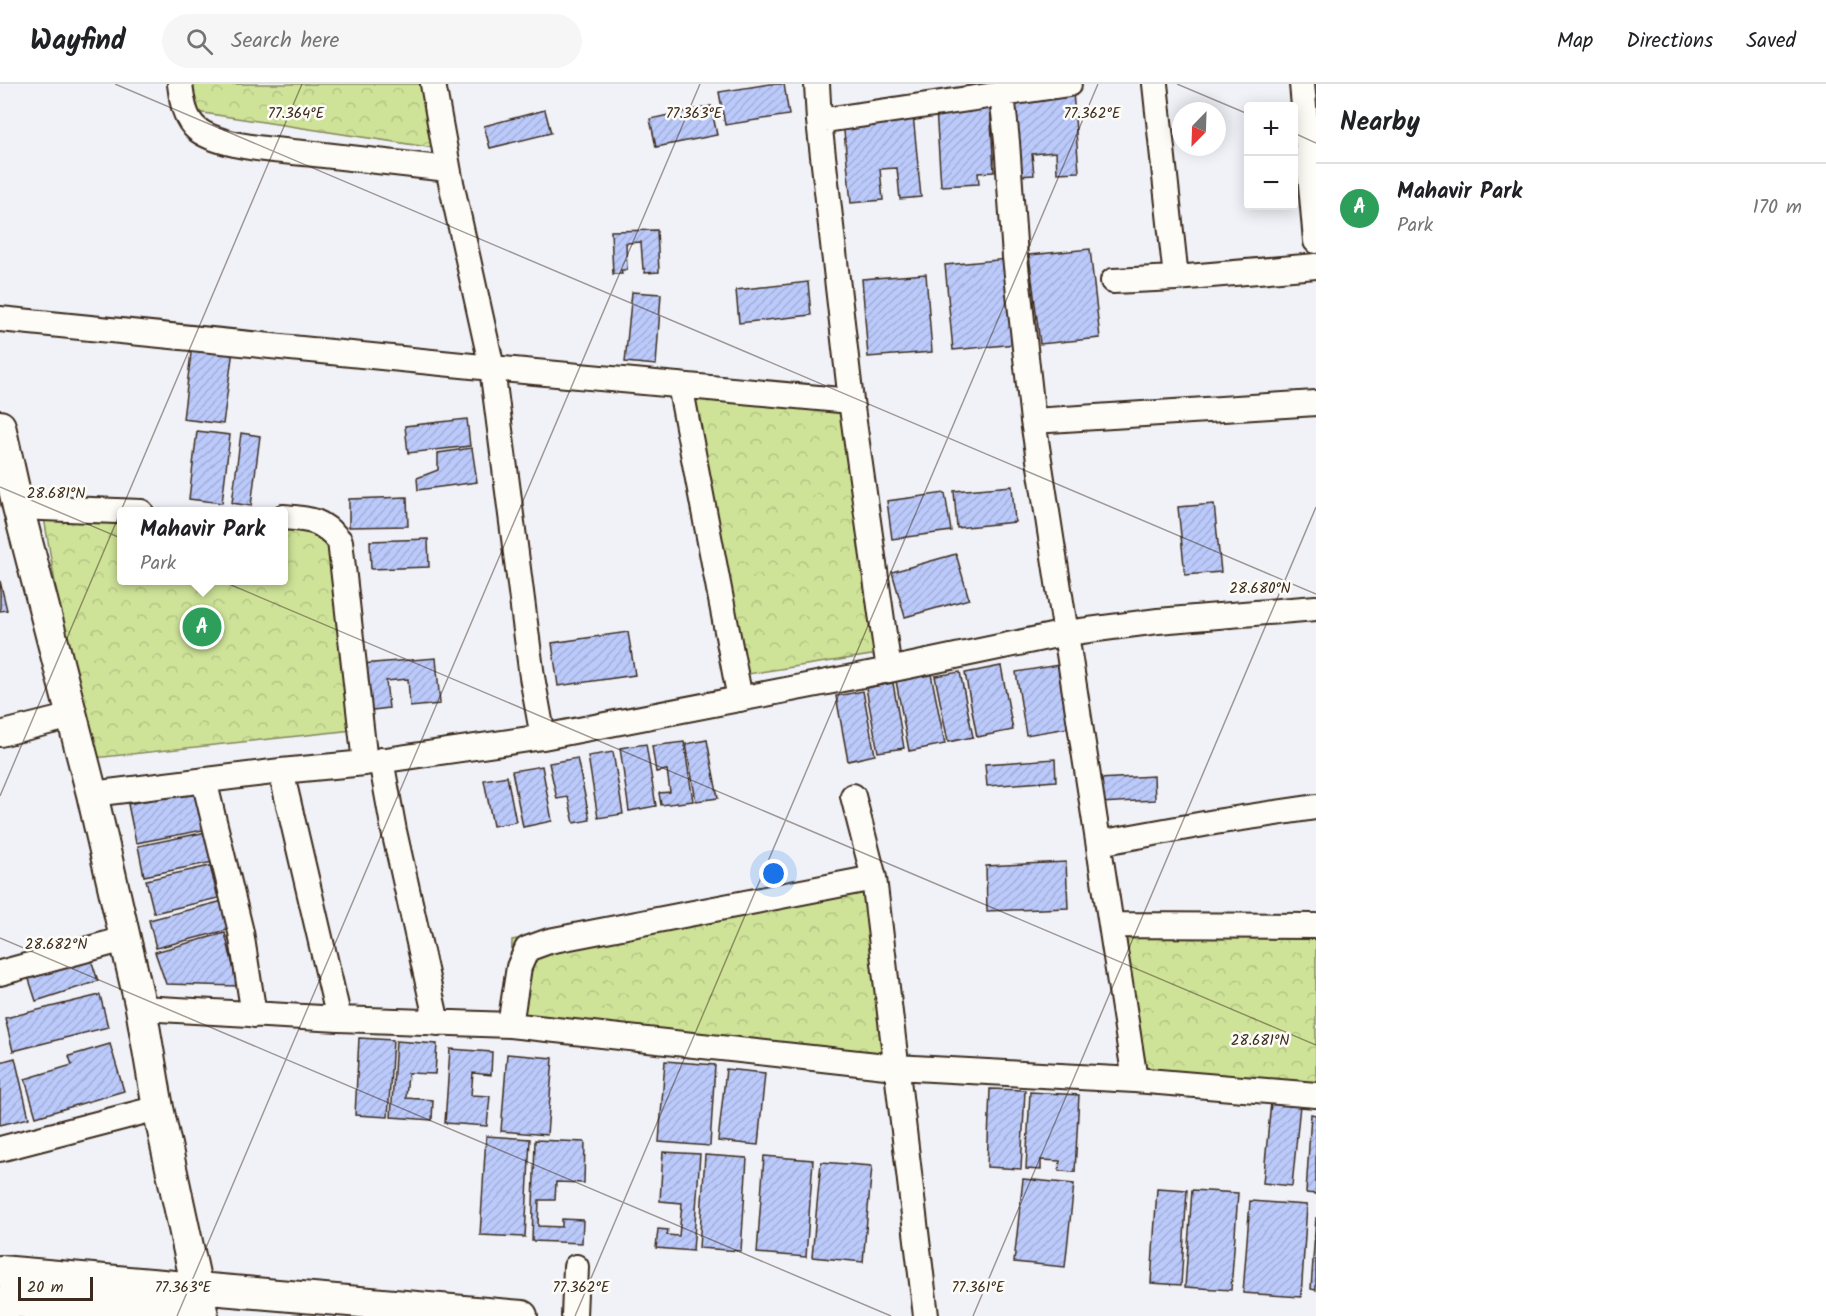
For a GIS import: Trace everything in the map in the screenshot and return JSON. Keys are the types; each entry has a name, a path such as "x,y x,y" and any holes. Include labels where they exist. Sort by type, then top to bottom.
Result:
{"street":[{"path":"180,84 187,118 198,130 218,139 274,150 448,169"},
{"path":"433,84 448,169 492,368 532,677 543,737"},
{"path":"817,84 819,121 851,401 889,670"},
{"path":"819,121 1069,84"},
{"path":"1155,84 1176,278"},
{"path":"1302,84 1316,241"},
{"path":"1002,93 1015,257 1033,421 1135,1080"},
{"path":"1113,281 1316,266"},
{"path":"0,319 851,401"},
{"path":"680,385 740,699"},
{"path":"1033,421 1316,403"},
{"path":"0,426 11,497 92,794 141,1008 158,1108 198,1307"},
{"path":"11,497 117,509"},
{"path":"288,517 310,519 329,528 340,540 373,762 394,831 437,1023"},
{"path":"92,794 373,762 543,737 1066,633 1158,621 1316,608"},
{"path":"0,734 72,716"},
{"path":"282,771 339,1019"},
{"path":"204,780 241,932 254,1015"},
{"path":"853,795 874,878 926,1316"},
{"path":"1099,843 1316,807"},
{"path":"510,1025 519,967 527,949 549,941 874,878"},
{"path":"1112,925 1316,926"},
{"path":"0,974 125,939"},
{"path":"141,1008 339,1019 510,1025 895,1067 1135,1080 1316,1095"},
{"path":"0,1149 158,1108"},
{"path":"574,1316 576,1267"},
{"path":"0,1271 198,1307"},
{"path":"0,1301 522,1316"}],"green space":[{"path":"175,84 427,84 441,149 177,109"},
{"path":"679,395 843,411 878,654 728,677"},
{"path":"41,500 130,507 117,507 117,585 288,585 288,520 331,524 353,730 85,759"},
{"path":"874,878 895,1067 510,1025 512,940"},
{"path":"1316,930 1316,1084 1136,1072 1113,934"}],"building":[{"path":"784,84 789,115 725,125 719,92"},
{"path":"1073,91 1079,172 1057,173 1056,152 1032,154 1034,175 1019,176 1013,96"},
{"path":"990,105 994,172 978,173 979,184 941,186 936,109"},
{"path":"711,106 717,135 656,147 650,119"},
{"path":"545,110 551,133 490,148 484,126"},
{"path":"913,114 921,197 900,199 897,168 880,169 883,200 851,203 843,121"},
{"path":"657,230 659,272 645,273 641,242 626,243 627,270 621,270 622,274 613,274 611,231"},
{"path":"1090,249 1100,338 1040,344 1029,255"},
{"path":"1008,259 1016,344 953,350 945,265"},
{"path":"926,274 932,352 868,357 862,279"},
{"path":"808,282 811,315 739,323 736,290"},
{"path":"632,292 661,294 656,365 625,362"},
{"path":"192,345 233,350 223,424 183,419"},
{"path":"467,419 470,446 408,453 405,426"},
{"path":"197,431 230,435 222,503 189,499"},
{"path":"241,433 260,436 251,506 232,503"},
{"path":"472,448 477,482 418,490 417,478 438,470 438,453"},
{"path":"1012,486 1015,522 957,528 954,491"},
{"path":"945,493 951,531 892,539 887,501"},
{"path":"407,497 408,526 349,527 349,499"},
{"path":"1214,504 1221,572 1185,575 1178,507"},
{"path":"428,539 429,567 371,569 370,541"},
{"path":"956,554 969,599 905,617 892,572"},
{"path":"0,581 7,610 0,611"},
{"path":"628,632 635,675 558,686 552,643"},
{"path":"436,658 440,704 410,707 408,679 386,681 389,708 365,711 361,664"},
{"path":"1058,665 1068,728 1026,735 1016,672"},
{"path":"1001,666 1013,730 977,737 965,673"},
{"path":"960,672 973,737 948,742 935,676"},
{"path":"931,674 945,744 909,751 896,681"},
{"path":"893,683 904,748 878,752 866,688"},
{"path":"863,691 875,755 848,761 836,696"},
{"path":"707,740 718,798 696,801 686,744"},
{"path":"684,742 693,801 661,805 659,793 670,792 667,770 656,772 652,746"},
{"path":"646,744 656,806 629,811 620,748"},
{"path":"613,752 623,814 598,818 588,756"},
{"path":"577,758 590,820 574,823 568,797 557,799 549,763"},
{"path":"1055,759 1056,781 987,786 985,764"},
{"path":"542,766 552,821 523,827 512,771"},
{"path":"507,776 516,822 493,826 484,780"},
{"path":"1154,776 1155,800 1100,803 1098,779"},
{"path":"201,790 208,829 136,843 128,804"},
{"path":"207,832 213,862 144,876 138,846"},
{"path":"1066,862 1068,908 987,911 986,866"},
{"path":"210,866 218,898 154,913 146,880"},
{"path":"223,901 231,929 156,948 149,920"},
{"path":"225,933 238,986 166,984 155,952"},
{"path":"88,950 98,981 36,1001 26,970"},
{"path":"100,995 108,1027 13,1051 5,1018"},
{"path":"359,1038 393,1040 388,1117 355,1115"},
{"path":"396,1041 437,1044 435,1074 408,1073 406,1098 433,1100 432,1120 391,1117"},
{"path":"110,1044 124,1091 36,1117 25,1079 72,1065 69,1056"},
{"path":"450,1049 492,1052 491,1075 473,1073 471,1095 490,1096 487,1126 445,1123"},
{"path":"507,1054 553,1058 547,1135 501,1131"},
{"path":"15,1058 29,1118 0,1125 0,1062"},
{"path":"665,1061 715,1065 710,1146 659,1142"},
{"path":"726,1069 765,1073 758,1145 718,1141"},
{"path":"990,1089 1025,1090 1021,1169 987,1167"},
{"path":"1030,1092 1079,1095 1075,1172 1059,1171 1060,1161 1041,1160 1041,1170 1026,1169"},
{"path":"1271,1102 1300,1105 1292,1186 1263,1183"},
{"path":"1311,1114 1316,1115 1316,1194 1306,1193"},
{"path":"486,1136 530,1139 525,1237 480,1235"},
{"path":"535,1140 585,1142 584,1183 556,1182 555,1200 539,1200 538,1226 562,1227 562,1219 583,1220 582,1243 532,1241"},
{"path":"663,1152 700,1154 693,1251 656,1248 658,1229 668,1230 667,1235 679,1236 682,1203 660,1201"},
{"path":"705,1155 747,1158 741,1251 699,1248"},
{"path":"764,1156 813,1160 806,1257 757,1253"},
{"path":"821,1162 872,1166 863,1262 812,1257"},
{"path":"1023,1179 1074,1184 1065,1267 1014,1262"},
{"path":"1157,1188 1187,1190 1181,1285 1151,1283"},
{"path":"1192,1190 1238,1193 1231,1290 1185,1287"},
{"path":"1250,1201 1307,1205 1301,1297 1243,1293"},
{"path":"1316,1217 1316,1290 1311,1289"}],"place":[{"name":"Mahavir Park","path":"202,627"}]}
